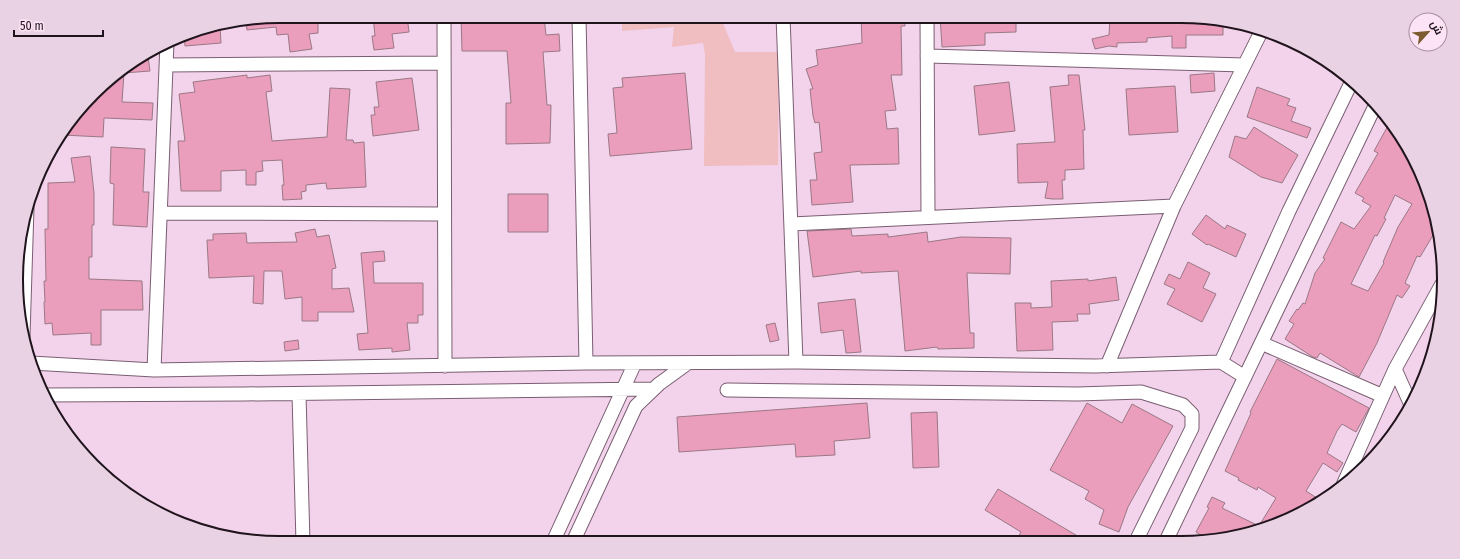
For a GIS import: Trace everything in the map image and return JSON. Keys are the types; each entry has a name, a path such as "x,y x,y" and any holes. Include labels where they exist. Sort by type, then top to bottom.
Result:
{"street":[{"path":"444,23 445,366"},
{"path":"579,23 586,363"},
{"path":"783,23 796,362"},
{"path":"927,23 928,217"},
{"path":"1107,366 1174,206 1259,36"},
{"path":"154,370 168,48"},
{"path":"928,56 1244,65"},
{"path":"167,65 444,62"},
{"path":"1221,362 1289,211 1349,86"},
{"path":"1168,536 1373,110"},
{"path":"791,224 1174,206"},
{"path":"161,213 444,214"},
{"path":"24,292 26,242"},
{"path":"1351,472 1395,369 1436,295"},
{"path":"1261,343 1382,396"},
{"path":"38,363 154,370 586,363 796,362 1107,366 1221,362 1245,377"},
{"path":"555,536 635,363"},
{"path":"576,536 636,406 654,389 688,363"},
{"path":"1395,369 1408,398"},
{"path":"50,395 299,394 654,389"},
{"path":"727,390 1078,394 1141,392 1184,405 1192,414 1192,428 1138,536"},
{"path":"299,394 303,536"}],"shaded area":[{"path":"622,23 723,23 735,52 779,52 778,165 704,166 705,54 703,43 672,47 674,27 622,31"}],"building":[{"path":"318,23 318,33 309,34 312,49 290,52 288,34 277,35 276,27 247,30 246,25"},
{"path":"374,23 408,23 409,32 392,34 394,48 374,50 372,36 375,36"},
{"path":"461,23 545,23 546,35 559,34 560,51 543,52 547,105 551,105 550,143 506,144 506,103 511,103 507,51 462,51"},
{"path":"861,23 905,23 905,26 901,26 902,75 891,75 896,110 885,111 887,129 898,128 899,164 850,165 853,202 812,205 810,180 817,180 814,153 822,152 819,122 815,123 813,116 810,89 813,89 806,69 818,65 816,50 862,43"},
{"path":"940,23 1016,23 1016,32 985,33 985,45 942,47"},
{"path":"1110,23 1180,23 1223,27 1223,35 1186,35 1186,48 1172,48 1172,36 1147,38 1147,42 1117,43 1117,47 1109,46 1095,49 1092,39 1109,35"},
{"path":"220,30 221,43 185,46 185,42"},
{"path":"148,59 150,71 128,73"},
{"path":"685,73 692,149 610,156 608,134 617,133 613,88 623,87 622,78"},
{"path":"1214,73 1215,91 1191,93 1190,75"},
{"path":"124,75 122,102 153,103 152,120 104,118 103,137 67,135 87,110 96,102 98,98"},
{"path":"247,75 247,78 270,75 272,91 266,92 272,141 327,137 330,88 350,89 346,140 353,140 354,143 364,142 366,187 327,189 326,183 306,185 306,191 301,192 302,199 283,200 282,185 284,185 282,160 262,161 263,171 256,172 256,185 246,185 246,170 221,171 221,191 181,191 178,141 185,141 179,94 195,92 193,82"},
{"path":"1068,75 1079,75 1085,130 1083,130 1084,169 1065,170 1065,180 1062,180 1063,199 1045,198 1048,182 1018,183 1017,144 1055,142 1050,87 1069,85"},
{"path":"412,78 419,130 373,136 371,115 375,115 374,107 379,107 376,82"},
{"path":"1009,82 1015,131 979,135 974,86"},
{"path":"1175,86 1178,132 1129,135 1126,89"},
{"path":"1257,87 1290,99 1287,105 1296,108 1291,121 1311,128 1307,138 1247,117"},
{"path":"1254,127 1298,155 1282,183 1261,177 1229,157 1235,136 1246,139"},
{"path":"1387,127 1411,166 1423,197 1433,235 1420,257 1417,256 1405,283 1410,286 1402,298 1397,295 1377,343 1359,377 1320,353 1317,358 1313,357 1285,339 1294,324 1289,321 1297,309 1298,310 1303,303 1305,304 1315,273 1325,259 1323,258 1341,222 1354,229 1371,206 1362,201 1364,198 1355,193 1378,153 1374,151","holes":["1395,195 1412,204 1398,227 1383,262 1384,263 1368,291 1351,284 1375,235 1377,236 1386,219 1384,218"]},
{"path":"111,147 145,149 143,192 149,192 147,227 113,225 114,184 110,183"},
{"path":"90,156 94,193 94,225 92,225 92,257 89,257 89,279 142,281 143,310 101,310 101,345 91,345 91,333 53,335 52,323 45,324 45,229 48,229 48,183 75,182 71,158"},
{"path":"508,194 548,194 548,232 508,232"},
{"path":"1206,215 1225,229 1227,225 1246,234 1236,257 1208,244 1207,245 1192,234"},
{"path":"315,229 317,237 329,235 336,268 332,269 332,289 349,288 354,312 318,312 318,321 302,321 302,297 285,299 282,271 264,271 263,304 253,303 254,276 209,278 207,240 213,240 213,234 246,233 247,243 297,242 295,233"},
{"path":"851,229 852,236 888,234 888,237 927,232 928,242 961,237 1011,238 1010,274 967,273 970,333 974,333 974,348 938,349 937,347 905,351 898,271 861,273 861,271 813,277 807,231"},
{"path":"384,251 385,261 373,262 374,283 423,283 423,315 418,315 418,323 407,323 410,350 392,352 392,348 359,350 357,334 368,333 361,253"},
{"path":"1188,262 1210,273 1203,288 1216,294 1202,322 1167,304 1175,289 1164,284 1169,274 1180,279"},
{"path":"1116,277 1119,300 1089,304 1090,314 1077,314 1078,321 1052,322 1053,350 1017,351 1015,303 1031,303 1031,308 1052,307 1051,281 1088,279 1088,281"},
{"path":"855,299 861,352 846,353 843,330 821,333 818,303"},
{"path":"775,323 779,340 770,342 766,325"},
{"path":"298,340 299,349 285,351 284,342"},
{"path":"1277,359 1369,408 1356,432 1342,424 1337,431 1327,453 1343,463 1337,472 1323,463 1306,491 1316,497 1294,510 1261,523 1276,498 1258,487 1257,490 1238,480 1239,478 1225,471 1251,413 1250,412"},
{"path":"867,403 870,438 834,441 835,455 796,457 795,444 679,452 677,417"},
{"path":"1087,403 1122,423 1132,404 1173,426 1128,507 1119,532 1099,524 1104,510 1085,499 1089,491 1050,470"},
{"path":"937,412 939,467 913,468 911,413"},
{"path":"998,489 1078,536 1019,536 1021,532 985,510"},
{"path":"1212,497 1225,503 1222,508 1256,524 1214,534 1200,535 1196,532 1209,508 1207,507"}]}
